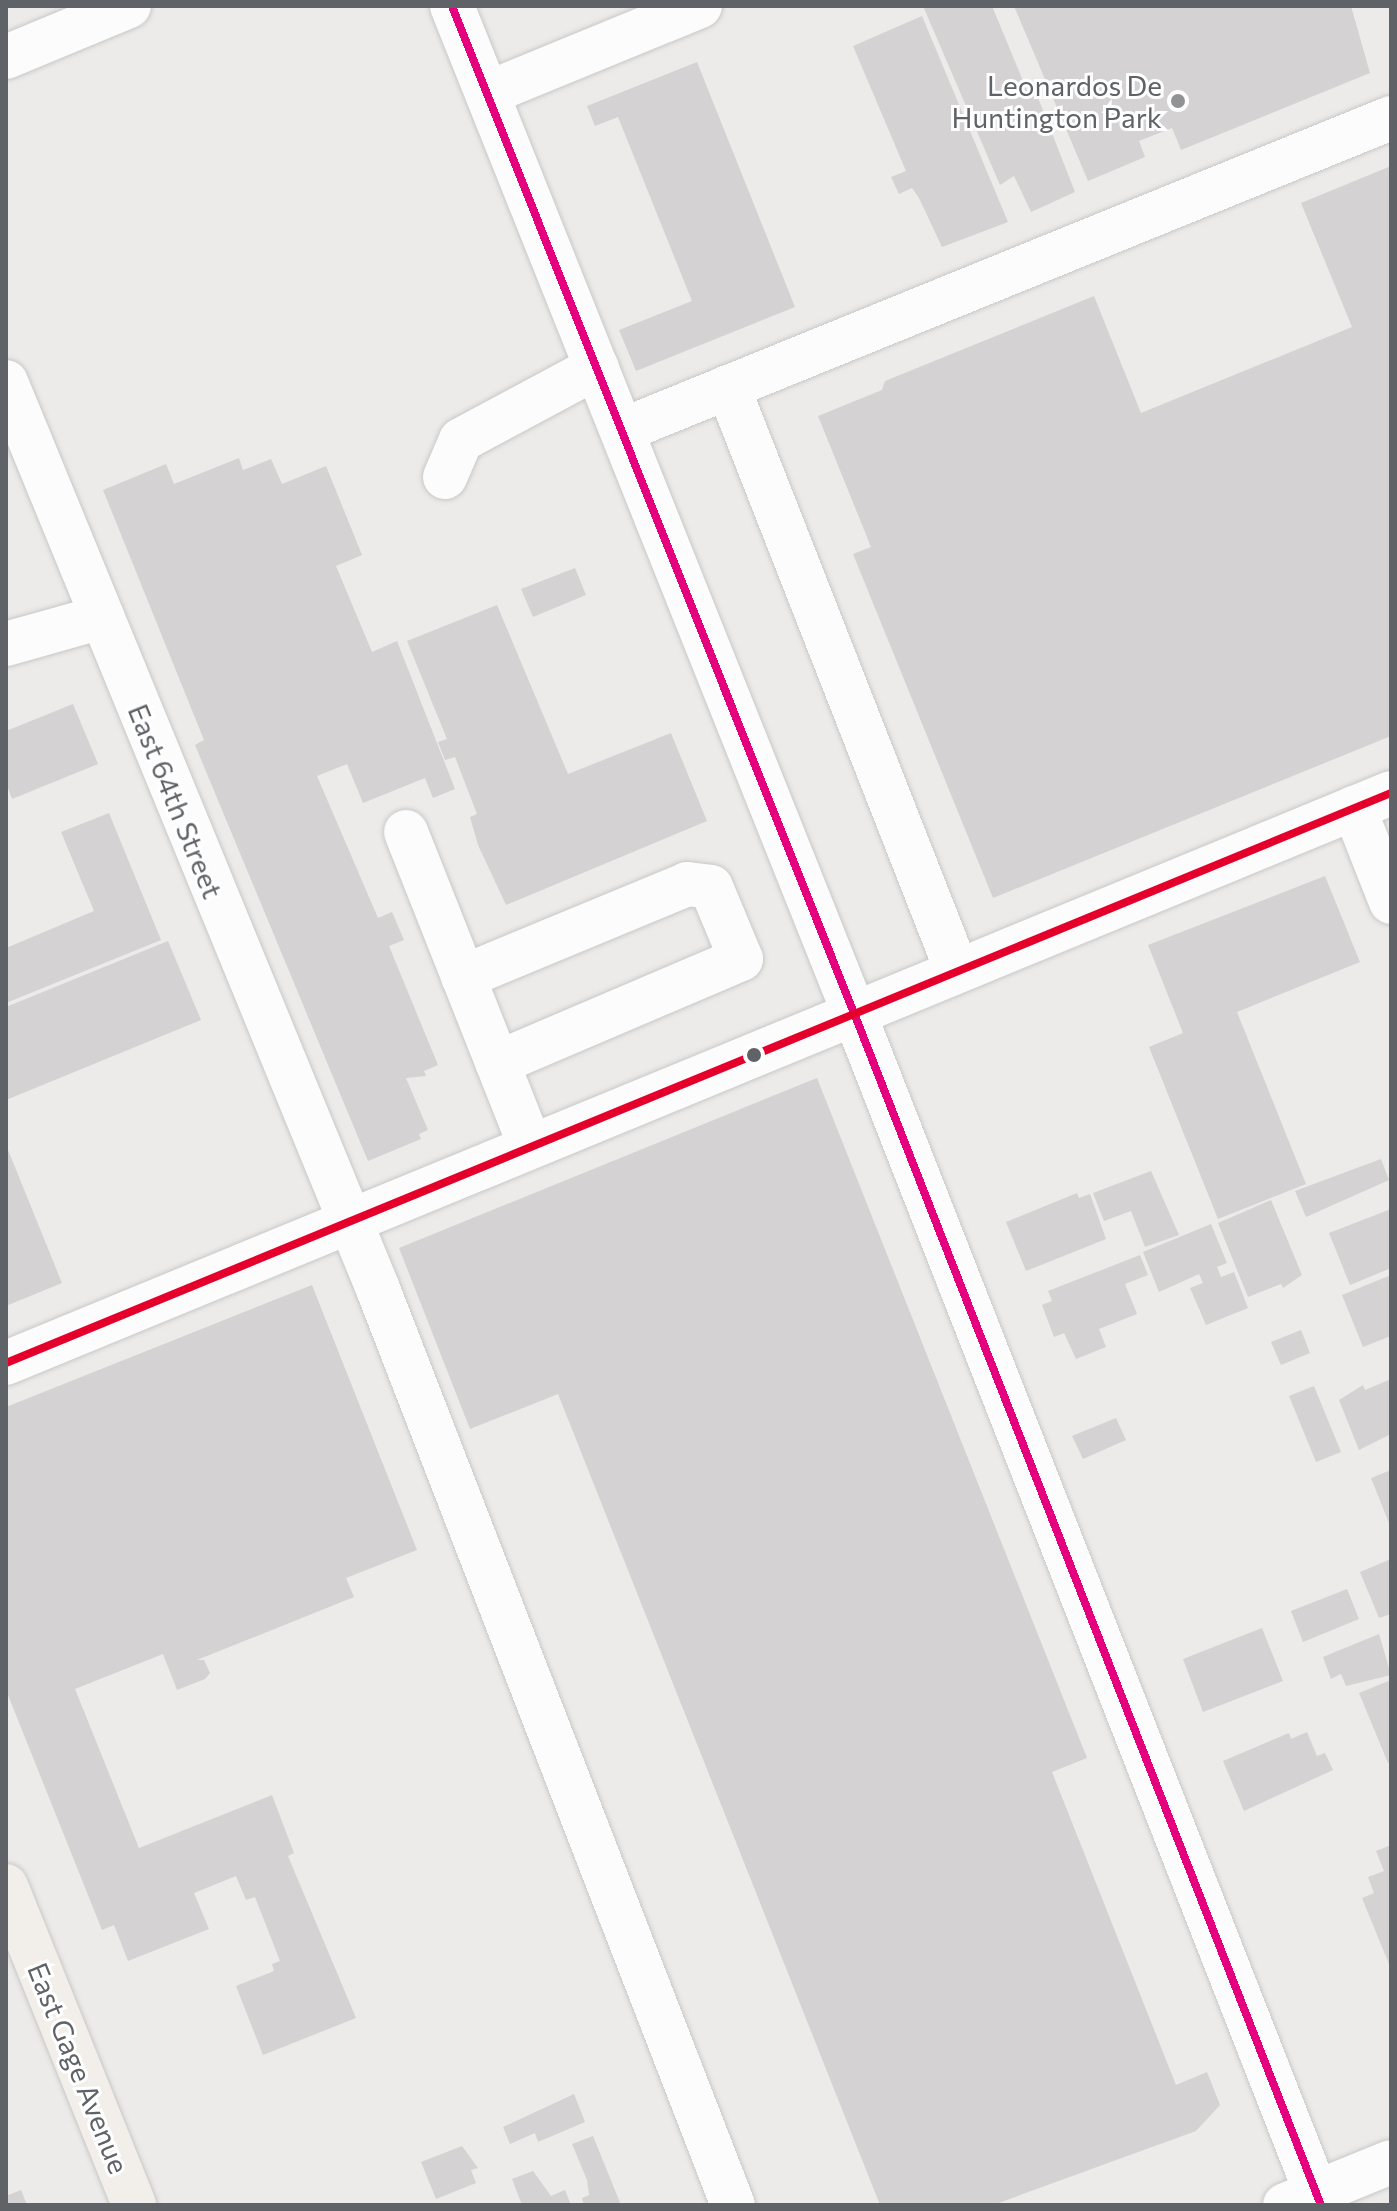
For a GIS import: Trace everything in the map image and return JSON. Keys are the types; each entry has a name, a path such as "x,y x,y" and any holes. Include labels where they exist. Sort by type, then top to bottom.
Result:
{"main road":[{"name":"East Gage Avenue","path":"6,1886 134,2205"}],"street":[{"path":"6,57 129,6"},
{"path":"452,6 854,1013 1307,2201 1391,2162"},
{"path":"488,93 700,6"},
{"path":"623,430 1391,118"},
{"path":"445,477 461,440 597,367"},
{"name":"East 64th Street","path":"6,382 347,1219 733,2205"},
{"path":"728,387 957,971"},
{"path":"6,644 102,617"},
{"path":"6,1363 347,1219 1372,800 1391,902"},
{"path":"406,832 530,1145"},
{"path":"463,977 687,884 711,887 741,959 497,1063"}],"building":[{"path":"923,6 992,6 1028,93 1035,90 1075,192 1031,212 1014,176 1000,185"},
{"name":"Leonardos De Huntington Park","path":"1014,6 1351,6 1370,73 1181,150 1172,128 1139,141 1145,157 1088,181"},
{"path":"922,16 1008,222 942,247 912,188 899,194 891,177 906,171 853,46"},
{"path":"697,62 795,307 636,371 619,330 692,301 618,117 595,126 587,106"},
{"path":"1391,166 1391,736 993,898 853,554 871,547 818,416 882,390 885,381 1094,296 1141,413 1352,327 1301,203"},
{"path":"239,458 243,470 271,459 282,484 326,466 362,555 336,566 372,652 397,641 455,789 433,798 425,778 363,803 347,764 317,776 378,918 392,912 404,940 389,946 438,1065 424,1071 426,1076 406,1078 428,1130 419,1134 421,1139 368,1161 195,745 204,740 103,490 166,464 174,484"},
{"path":"575,568 586,595 533,617 521,589"},
{"path":"497,605 568,774 671,733 707,821 506,905 478,845 470,817 477,814 455,757 445,760 438,742 447,739 407,641"},
{"path":"73,704 98,764 12,799 6,783 6,731"},
{"path":"109,813 161,940 6,1003 6,948 94,911 61,832"},
{"path":"1325,876 1360,962 1237,1012 1306,1184 1218,1219 1149,1047 1183,1033 1148,945"},
{"path":"168,941 201,1020 6,1100 6,1007"},
{"path":"817,1078 1087,1758 1052,1772 1176,2085 1207,2072 1220,2105 1196,2131 993,2205 880,2205 558,1394 470,1429 399,1248"},
{"path":"6,1145 62,1283 6,1306"},
{"path":"1381,1159 1389,1180 1306,1217 1295,1191"},
{"path":"1151,1171 1179,1235 1145,1247 1131,1211 1104,1221 1093,1193"},
{"path":"1077,1193 1079,1198 1090,1194 1106,1239 1026,1271 1006,1222"},
{"path":"1271,1200 1302,1275 1283,1288 1281,1284 1248,1297 1218,1223"},
{"path":"1391,1209 1391,1268 1350,1285 1329,1233"},
{"path":"1211,1224 1227,1263 1217,1267 1221,1277 1234,1272 1248,1308 1206,1325 1190,1288 1203,1283 1199,1274 1159,1292 1143,1252"},
{"path":"1140,1255 1148,1275 1125,1284 1137,1314 1099,1329 1106,1347 1076,1359 1064,1333 1054,1337 1042,1305 1052,1301 1048,1291"},
{"path":"1391,1275 1391,1336 1363,1347 1342,1295"},
{"path":"312,1285 417,1550 346,1578 354,1597 197,1660 204,1660 210,1673 205,1679 177,1690 163,1654 75,1689 139,1848 272,1795 294,1853 288,1856 356,2018 263,2055 236,1986 274,1971 272,1964 280,1961 255,1897 246,1900 236,1876 194,1893 209,1929 128,1961 114,1925 102,1930 6,1690 6,1407"},
{"path":"1301,1330 1310,1353 1281,1365 1271,1342"},
{"path":"1391,1379 1391,1434 1359,1450 1339,1400 1363,1385 1365,1390"},
{"path":"1314,1386 1341,1452 1316,1462 1289,1396"},
{"path":"1116,1418 1126,1440 1083,1459 1072,1436"},
{"path":"1391,1470 1391,1528 1371,1478"},
{"path":"1391,1559 1391,1614 1379,1618 1360,1572"},
{"path":"1347,1589 1359,1619 1303,1642 1291,1611"},
{"path":"1262,1628 1283,1681 1203,1712 1183,1659"},
{"path":"1379,1634 1391,1675 1346,1686 1341,1674 1331,1679 1323,1657"},
{"path":"1391,1680 1391,1762 1388,1763 1359,1693"},
{"path":"1307,1732 1317,1756 1325,1753 1333,1770 1244,1811 1223,1761 1289,1733 1291,1739"},
{"path":"1391,1845 1391,1969 1362,1898 1374,1893 1368,1877 1384,1871 1376,1851"},
{"path":"574,2094 585,2122 538,2142 535,2133 510,2144 503,2127"},
{"path":"593,2136 621,2205 584,2205 582,2198 589,2195 587,2180 572,2144"},
{"path":"462,2146 478,2168 471,2170 476,2183 436,2199 421,2162"},
{"path":"533,2171 551,2196 565,2190 571,2205 522,2205 512,2179"},
{"path":"21,2190 27,2205 6,2205 6,2196"}],"transit line":[{"path":"452,6 854,1013 1321,2205"},
{"path":"6,1363 1391,793"}],"place":[{"name":"Leonardos De Huntington Park","path":"1178,101"}]}
